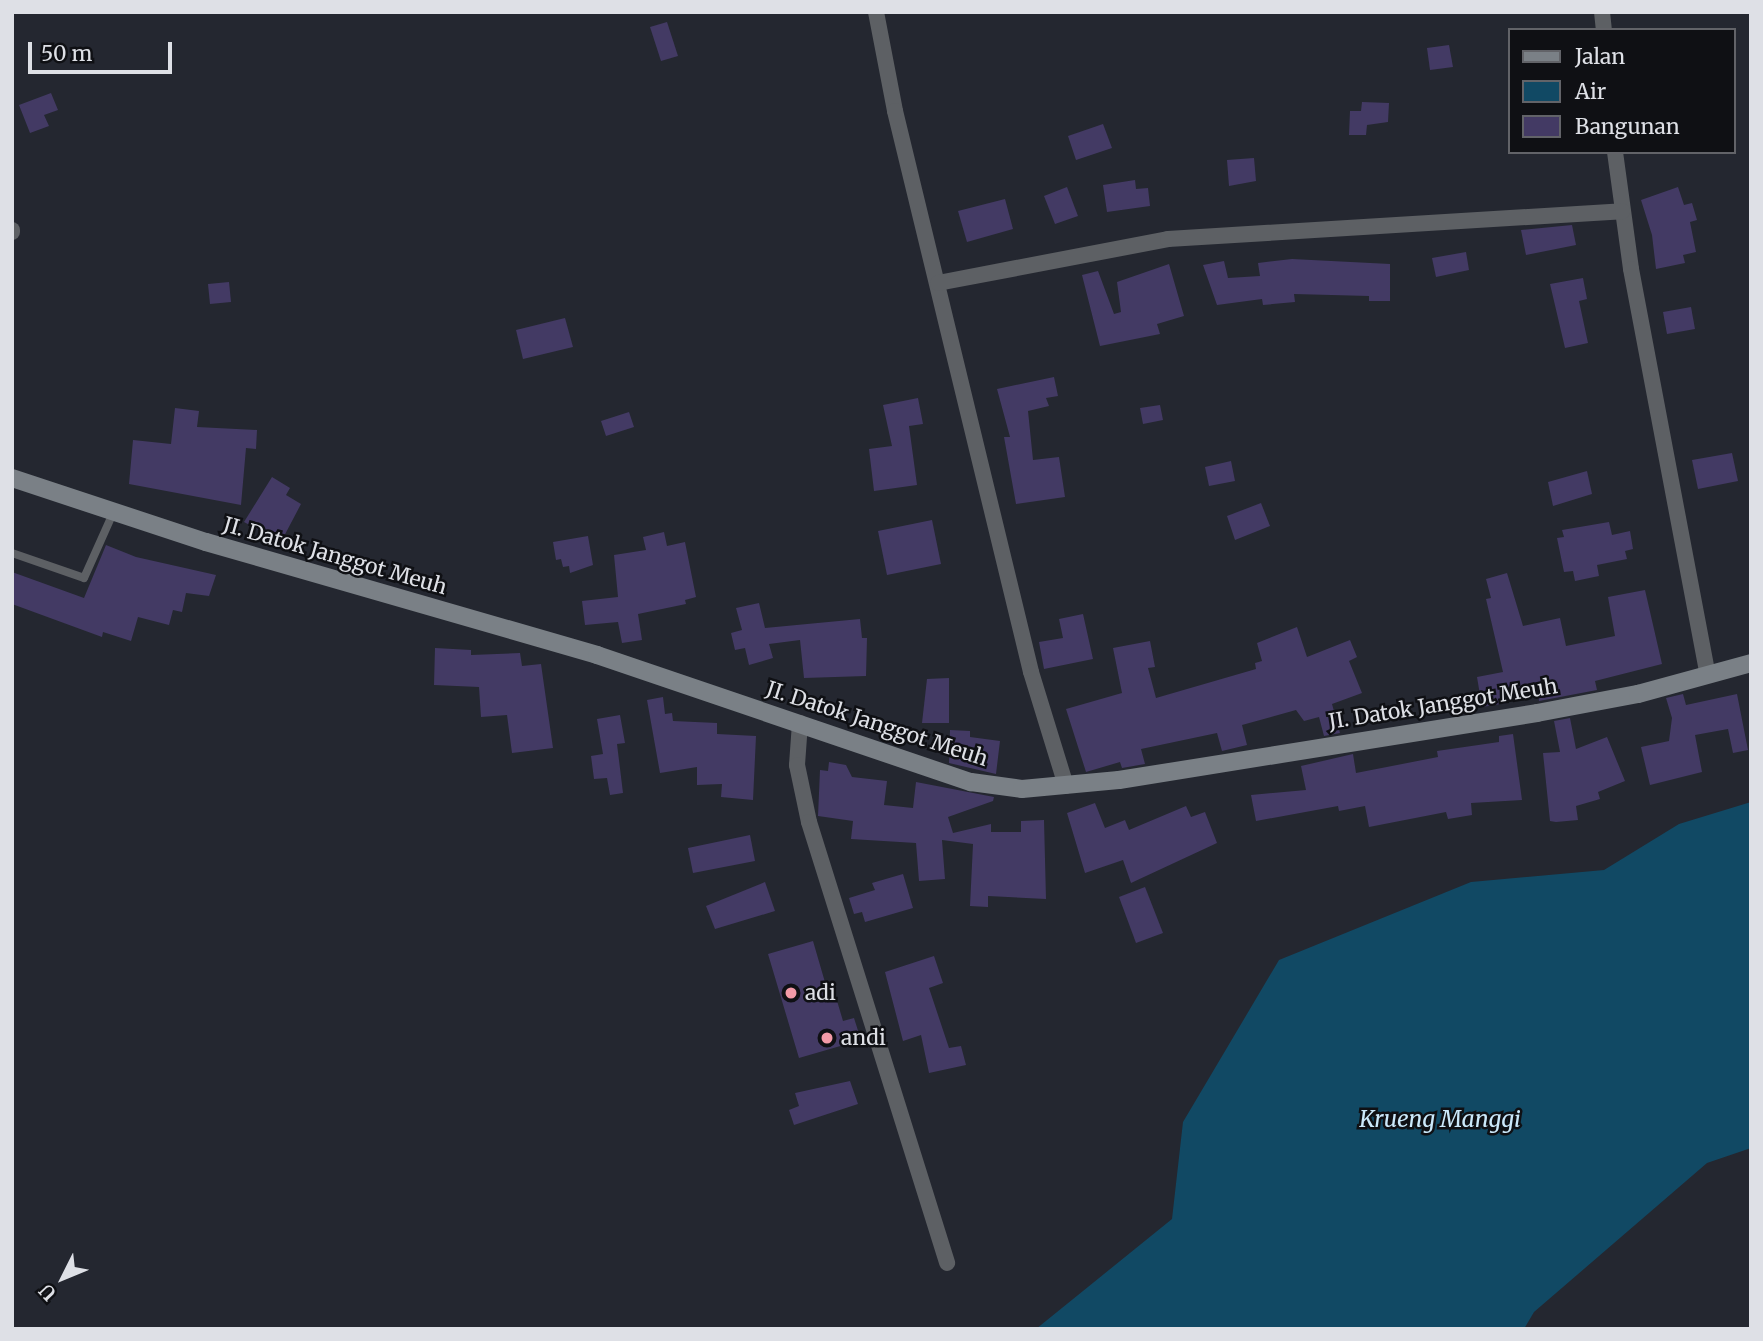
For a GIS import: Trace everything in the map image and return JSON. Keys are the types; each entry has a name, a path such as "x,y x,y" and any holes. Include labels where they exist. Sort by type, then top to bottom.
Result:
{"street":[{"path":"876,12 1031,672 1066,786"},
{"path":"1615,154 1622,211 1708,675"},
{"path":"938,283 1168,239 1622,211"},
{"name":"JI. Datok Janggot Meuh","path":"12,478 597,655 971,782 1022,789 1066,786 1537,713 1638,694 1751,663"},
{"path":"800,723 797,765 809,822 947,1263"}],"lane":[{"path":"12,553 85,578 114,511"}],"water":[{"name":"Krueng Manggi","path":"1751,802 1751,1148 1707,1163 1534,1312 1524,1329 1036,1329 1172,1219 1183,1122 1279,960 1471,882 1604,870 1679,824"}],"building":[{"path":"667,22 678,56 661,61 650,27"},
{"path":"1449,45 1453,67 1430,70 1427,48"},
{"path":"51,93 58,110 44,115 49,126 30,133 19,105"},
{"path":"1362,102 1389,103 1388,122 1367,125 1366,135 1349,135 1350,111 1361,111"},
{"path":"1103,124 1112,148 1076,160 1068,136"},
{"path":"1254,158 1256,181 1229,186 1227,160"},
{"path":"1135,180 1136,189 1148,188 1150,206 1107,212 1103,185"},
{"path":"1067,187 1078,216 1055,224 1044,196"},
{"path":"1678,187 1684,205 1692,203 1697,220 1690,222 1696,252 1683,255 1685,263 1656,269 1652,235 1641,200"},
{"path":"1005,199 1013,229 967,242 958,211"},
{"path":"1572,225 1576,245 1526,255 1521,230"},
{"path":"1466,252 1469,270 1436,277 1432,258"},
{"path":"1292,259 1390,264 1390,301 1369,301 1369,296 1294,294 1295,302 1263,305 1262,299 1217,305 1203,265 1224,261 1228,278 1260,276 1258,263"},
{"path":"1169,264 1184,316 1157,324 1160,334 1100,346 1082,275 1098,271 1114,314 1121,312 1117,282"},
{"path":"1583,278 1587,299 1579,301 1588,343 1565,348 1550,284"},
{"path":"229,282 231,302 210,304 208,284"},
{"path":"1691,307 1695,329 1667,334 1663,312"},
{"path":"565,318 573,347 523,359 516,330"},
{"path":"1054,377 1058,396 1046,398 1049,406 1028,411 1033,460 1059,457 1065,497 1016,504 1004,437 1010,437 997,389"},
{"path":"918,398 923,424 909,426 917,485 874,491 869,449 892,446 883,405"},
{"path":"1160,405 1163,420 1143,424 1140,408"},
{"path":"175,408 199,411 197,427 257,430 256,449 246,448 241,505 129,484 133,440 171,444"},
{"path":"629,412 634,427 606,436 601,421"},
{"path":"1732,453 1738,481 1698,489 1692,460"},
{"path":"1231,461 1235,481 1209,486 1205,467"},
{"path":"1587,471 1592,494 1553,506 1548,482"},
{"path":"272,477 290,488 286,495 301,504 281,542 244,522"},
{"path":"1261,503 1270,526 1235,540 1227,516"},
{"path":"932,520 941,564 887,575 878,531"},
{"path":"1609,522 1612,535 1630,531 1633,549 1625,551 1627,559 1597,565 1599,576 1575,581 1573,571 1564,572 1557,538 1564,537 1562,530"},
{"path":"664,532 667,546 685,542 696,597 685,600 686,604 638,614 642,640 622,643 618,622 585,625 582,601 618,597 614,555 646,550 643,537"},
{"path":"588,536 593,565 570,573 569,566 563,567 561,559 556,560 553,542"},
{"path":"106,545 136,557 216,575 209,596 186,593 182,612 173,610 169,625 138,617 131,641 103,632 102,637 12,604 12,572 84,598"},
{"path":"1507,573 1523,626 1560,618 1566,646 1615,636 1608,597 1645,590 1662,664 1595,681 1597,690 1539,701 1537,686 1505,694 1507,703 1482,707 1477,677 1503,672 1486,599 1491,598 1486,579"},
{"path":"759,603 765,628 860,619 862,638 867,638 866,676 804,678 800,640 769,644 773,658 749,665 745,648 735,650 731,633 742,630 736,608"},
{"path":"1083,614 1093,659 1044,669 1039,642 1063,638 1059,619"},
{"path":"1297,627 1307,657 1350,640 1357,657 1349,661 1362,693 1332,704 1340,733 1324,736 1319,717 1304,721 1296,710 1242,725 1247,745 1222,751 1217,733 1141,749 1145,764 1122,768 1120,762 1086,772 1066,709 1122,693 1113,648 1150,641 1155,667 1148,668 1156,698 1256,669 1255,663 1262,661 1257,643"},
{"path":"435,648 471,650 471,655 520,653 522,666 541,664 553,748 512,753 507,715 481,717 479,687 434,685"},
{"path":"949,678 949,723 922,723 927,679"},
{"path":"1683,694 1686,705 1737,694 1748,750 1733,753 1728,729 1695,735 1702,772 1650,785 1641,747 1669,741 1672,718 1666,698"},
{"path":"663,697 665,714 672,713 673,721 717,723 717,734 756,736 753,800 721,797 722,784 697,785 697,767 660,773 647,700"},
{"path":"620,715 625,743 617,744 623,793 610,795 607,778 594,779 591,756 603,754 597,719"},
{"path":"1570,718 1576,749 1607,737 1625,781 1598,792 1600,799 1576,806 1578,820 1556,822 1550,821 1543,753 1560,752 1554,721"},
{"path":"950,730 970,731 970,737 1000,741 996,774 949,763"},
{"path":"1513,734 1522,800 1471,803 1472,815 1448,819 1446,812 1369,827 1365,806 1339,811 1338,806 1256,821 1251,795 1306,790 1301,766 1353,754 1356,773 1438,757 1437,751 1499,742 1499,736"},
{"path":"829,762 846,765 852,777 887,781 884,805 913,808 916,782 994,797 993,801 948,817 953,833 991,824 991,832 1021,832 1021,821 1044,820 1046,899 988,896 988,907 970,906 973,844 942,840 945,879 919,881 916,843 851,839 853,821 818,816 820,770 828,771"},
{"path":"1095,803 1105,828 1125,820 1129,830 1186,806 1191,817 1205,812 1217,843 1131,883 1123,860 1085,873 1067,813"},
{"path":"750,835 755,861 693,873 688,848"},
{"path":"903,874 913,908 865,922 862,912 854,914 849,898 875,890 872,883"},
{"path":"765,882 775,911 715,929 706,906"},
{"path":"1145,887 1163,933 1136,943 1119,897"},
{"path":"813,941 829,996 835,994 843,1021 854,1018 861,1040 799,1058 768,954"},
{"path":"934,956 943,983 929,988 949,1048 961,1046 966,1065 929,1073 921,1035 903,1041 885,972"},
{"path":"850,1081 858,1104 794,1125 789,1110 799,1106 795,1093"}],"place":[{"name":"adi","path":"791,993"},
{"name":"andi","path":"827,1038"}]}
